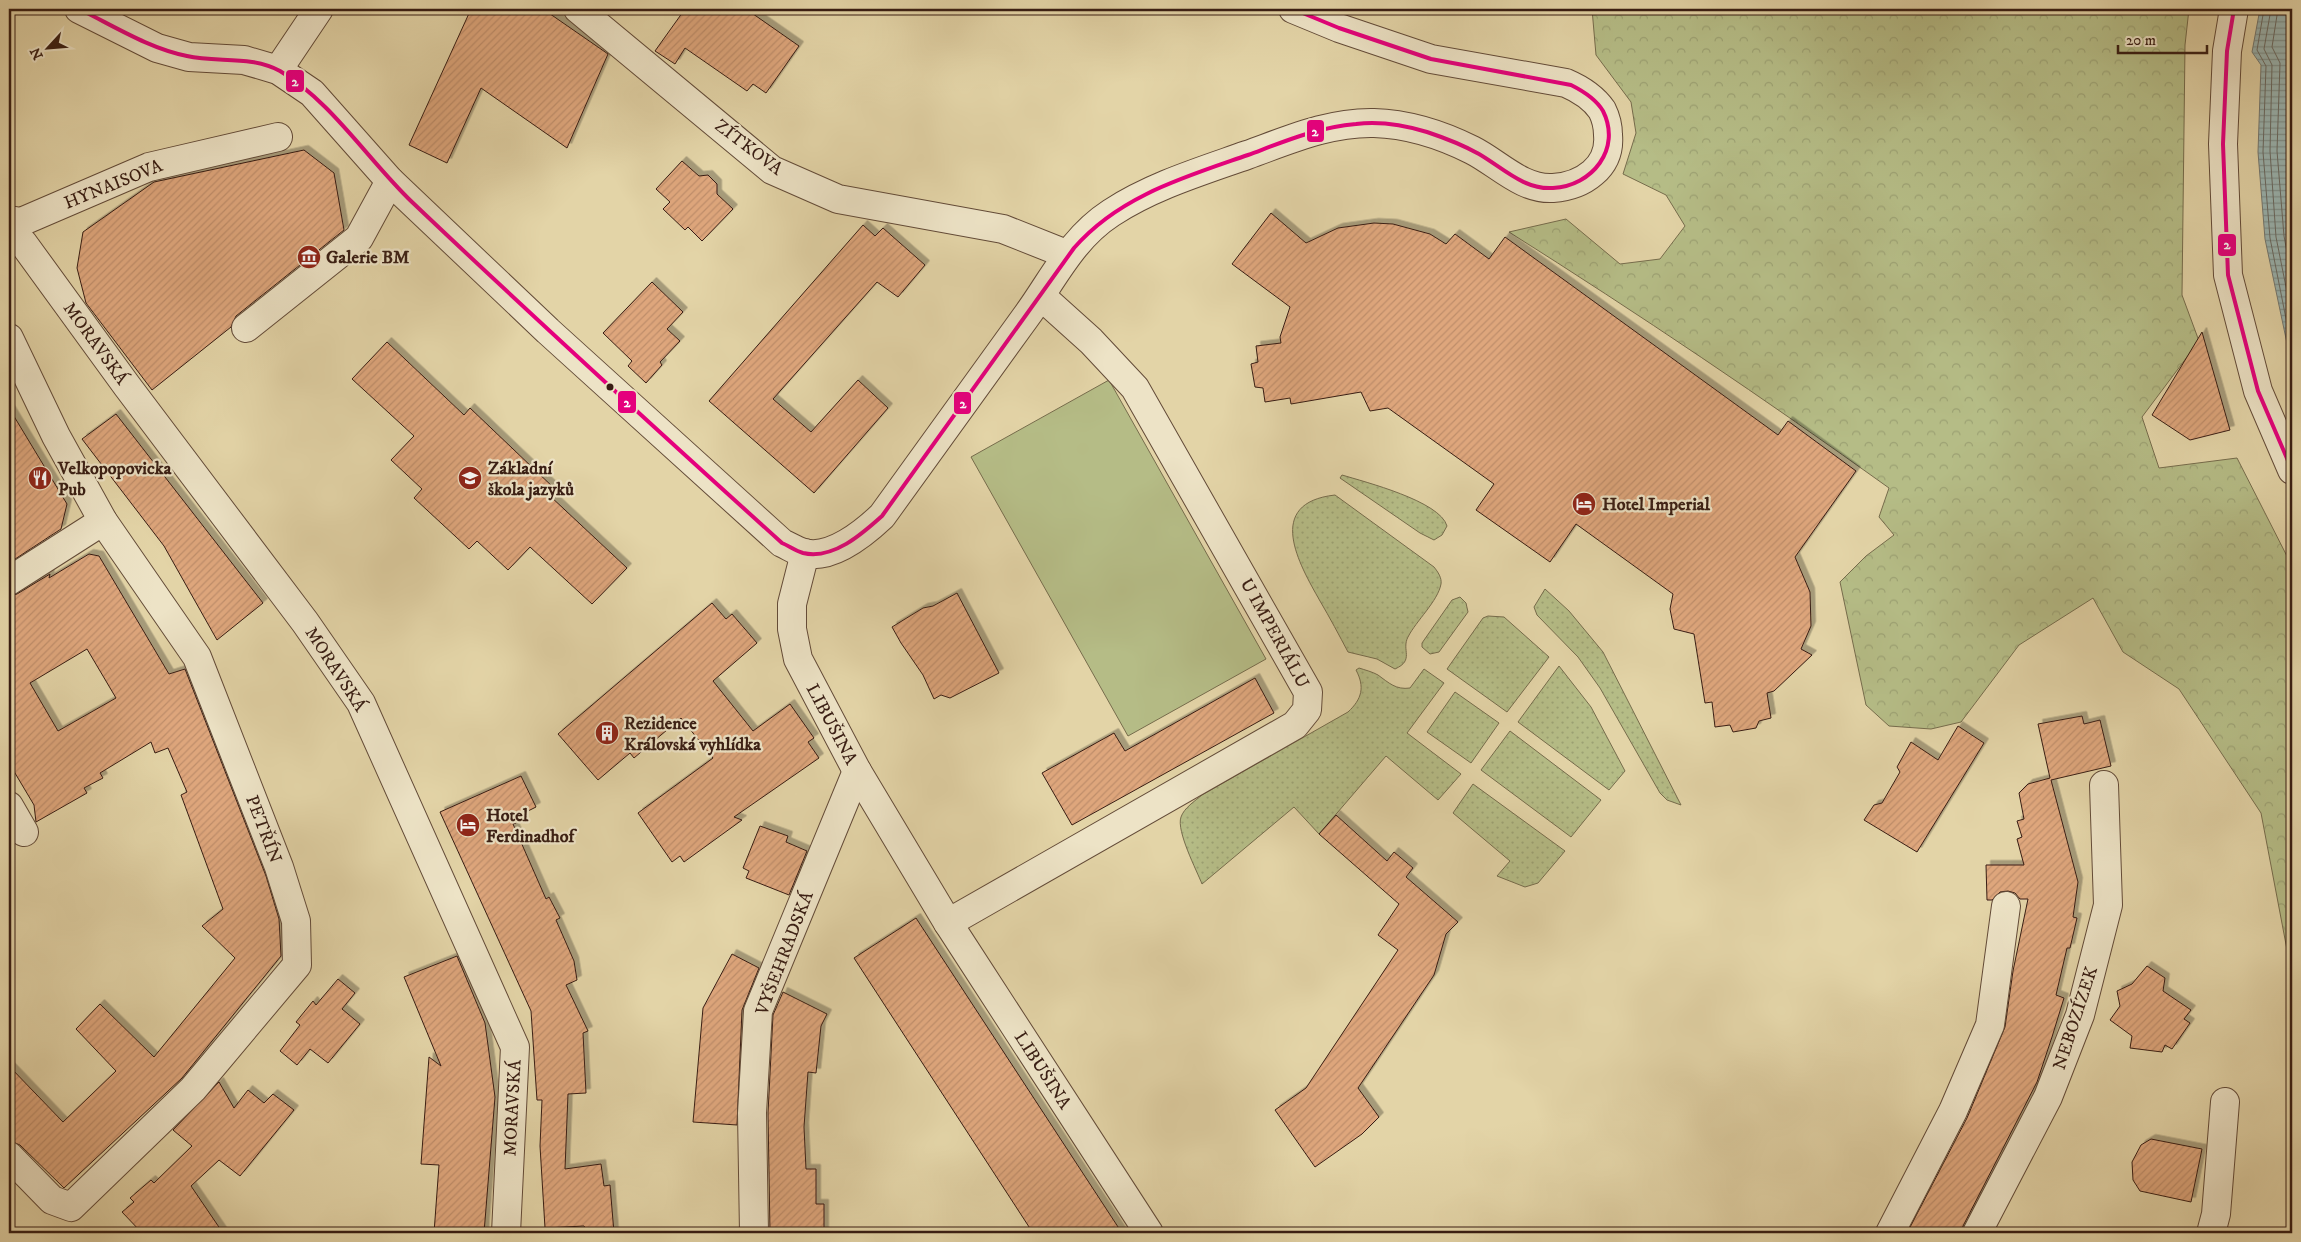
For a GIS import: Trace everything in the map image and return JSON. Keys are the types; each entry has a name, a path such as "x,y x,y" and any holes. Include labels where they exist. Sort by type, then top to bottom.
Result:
{"street":[{"path":"79,9 157,48 189,57 244,60 278,70 312,93 390,180 548,331 782,543 805,553 824,552 843,545 863,534 882,516 1041,296 1066,254 1087,232 1112,212 1147,194 1183,178 1320,128 1353,124 1398,125 1426,132 1474,152 1533,186 1552,188 1575,182 1596,171 1604,160 1609,143 1604,113 1580,89 1566,83 1431,59 1339,28 1293,9"},
{"path":"278,70 318,9"},
{"name":"ZÍTKOVA","path":"578,9 772,170 838,199 1003,229 1066,254"},
{"path":"2234,9 2226,51 2223,144 2228,275 2258,391 2292,470"},
{"name":"HYNAISOVA","path":"9,220 21,222 149,167 278,137"},
{"path":"246,328 359,238 390,180"},
{"name":"MORAVSKÁ","path":"9,235 23,243 141,406 305,622 361,702 515,1047 506,1233"},
{"name":"U IMPERIÁLU","path":"948,923 1295,725 1307,710 1308,692 1136,388 1091,342 1041,296"},
{"name":"PETŘÍN","path":"9,338 56,436 103,521 197,657 279,867 296,921 297,965 193,1089 71,1208 52,1200 9,1156"},
{"path":"9,581 103,521"},
{"name":"LIBUŠINA","path":"805,553 792,604 792,629 798,659 856,771 948,923 1149,1233"},
{"name":"VYŠEHRADSKÁ","path":"754,1233 752,1113 758,1011 856,771"},
{"name":"NEBOZÍZEK","path":"1977,1233 2048,1097 2080,1015 2108,905 2104,785"},
{"path":"9,806 24,832"},
{"path":"1890,1233 1954,1111 1990,1025 2006,906"},
{"path":"2211,1233 2216,1214 2225,1102"}],"green space":[{"path":"1592,9 2189,9 2185,45 2182,295 2199,341 2142,417 2159,468 2237,458 2292,566 2292,976 2261,813 2179,689 2123,652 2093,598 2019,645 1961,722 1931,729 1889,726 1866,705 1840,582 1866,556 1894,535 1879,517 1889,488 1701,357 1509,232 1566,219 1620,264 1660,259 1685,226 1666,195 1623,174 1636,133 1631,102 1596,55"},
{"path":"1109,380 1266,659 1128,736 971,457"},
{"path":"1342,475 1417,501 1431,508 1447,526 1442,535 1434,540 1420,533 1340,478"},
{"path":"1335,495 1434,567 1440,577 1439,591 1408,637 1404,662 1395,669 1377,659 1348,652 1312,586 1297,553 1293,537 1294,522 1300,510 1313,500"},
{"path":"1545,589 1569,611 1603,652 1681,805 1667,800 1660,793 1600,688 1578,657 1537,615 1534,607"},
{"path":"1460,597 1466,603 1468,612 1439,652 1430,654 1422,647 1422,643 1452,600"},
{"path":"1488,616 1504,617 1549,657 1507,712 1447,669 1483,618"},
{"path":"1559,666 1591,707 1625,771 1609,790 1518,722"},
{"path":"1359,668 1376,674 1401,688 1410,688 1424,669 1444,683 1407,733 1461,774 1438,800 1386,756 1319,834 1294,807 1202,884 1181,832 1181,817 1185,811 1202,795 1348,712 1361,692 1361,682 1356,670"},
{"path":"1455,692 1499,723 1471,763 1427,732"},
{"path":"1510,731 1601,800 1571,837 1481,770"},
{"path":"1473,784 1565,851 1538,883 1525,887 1497,876 1510,861 1453,813"}],"water":[{"path":"2260,9 2292,9 2292,367 2265,239 2258,152 2261,65 2252,52"}],"building":[{"path":"471,9 543,9 608,54 567,148 481,88 447,163 409,145"},
{"path":"685,9 746,9 799,46 766,93 753,84 747,91 685,48 675,64 655,51"},
{"path":"304,150 334,173 344,230 236,316 231,327 152,390 86,303 77,268 83,232 154,182"},
{"path":"682,161 699,176 708,175 717,184 717,194 733,209 702,241 688,227 685,230 663,209 670,202 656,189"},
{"path":"1271,213 1306,243 1338,228 1374,223 1393,224 1430,234 1446,244 1455,234 1489,259 1505,237 1778,435 1788,421 1856,471 1795,557 1810,592 1811,626 1801,649 1812,655 1774,691 1767,693 1771,718 1759,721 1756,728 1733,732 1730,725 1715,727 1712,702 1705,703 1694,634 1674,629 1670,609 1673,594 1576,524 1550,562 1476,510 1494,484 1388,408 1370,411 1361,392 1291,404 1290,398 1265,402 1263,388 1255,387 1251,364 1258,362 1256,346 1281,343 1280,337 1290,307 1232,264"},
{"path":"863,225 875,236 883,228 925,265 898,297 877,282 773,399 811,432 858,380 888,408 814,493 709,401"},
{"path":"652,282 683,312 667,329 680,341 660,362 662,365 646,383 628,366 632,361 603,333"},
{"path":"2202,332 2230,430 2190,440 2152,415"},
{"path":"387,342 464,415 470,408 555,489 549,495 627,568 592,604 530,547 508,570 477,541 469,549 414,498 422,489 391,460 414,436 352,379"},
{"path":"9,408 67,504 61,529 9,563"},
{"path":"116,414 263,603 217,640 164,546 82,439"},
{"path":"89,554 99,556 169,674 185,669 266,876 279,919 281,956 182,1078 64,1188 20,1145 9,1141 9,1066 63,1122 116,1071 76,1029 100,1004 154,1057 235,958 202,926 223,909 181,795 187,792 168,748 155,753 151,742 100,773 103,778 84,788 87,793 36,822 34,805 9,763 9,596 17,594 50,574 49,578","holes":["87,649 116,698 58,731 30,683"]},
{"path":"957,593 999,673 950,698 941,695 934,699 923,675 892,627 923,608 933,606"},
{"name":"Rezidence Královská vyhlídka","path":"712,603 726,619 732,614 757,643 713,681 753,731 790,704 814,738 808,742 819,758 734,817 742,820 684,862 680,856 672,862 638,813 713,758 681,718 634,758 630,753 598,780 558,734"},
{"path":"1255,678 1274,713 1072,825 1042,773 1114,733 1125,751"},
{"path":"2082,716 2084,724 2100,720 2111,766 2051,780 2078,882 2073,917 2077,918 2070,948 2067,948 2056,995 2064,998 2037,1082 1961,1233 1907,1233 1967,1118 2005,1027 2013,971 2028,899 2020,899 2015,893 2008,891 2000,892 1992,900 1987,900 1986,865 2024,865 2017,839 2022,837 2017,821 2024,819 2019,793 2028,784 2050,778 2038,724"},
{"path":"1958,726 1984,743 1917,852 1864,820 1874,805 1882,803 1900,772 1897,767 1911,742 1938,760"},
{"path":"521,776 536,807 514,818 516,823 513,824 546,899 549,897 560,918 556,920 574,961 577,980 566,985 588,1031 583,1033 586,1093 568,1094 565,1169 601,1164 604,1186 610,1185 614,1233 588,1233 584,1226 545,1228 540,1146 542,1100 537,1100 531,1011 440,812"},
{"path":"1336,815 1387,861 1394,852 1413,868 1406,877 1458,922 1446,934 1434,975 1358,1088 1379,1117 1362,1134 1315,1167 1275,1110 1306,1088 1398,950 1378,935 1399,904 1319,834"},
{"path":"760,826 788,836 786,842 807,851 789,895 746,878 749,871 743,868"},
{"path":"916,918 1122,1233 1033,1233 854,958"},
{"path":"732,954 759,968 742,1010 737,1125 693,1122 703,1008"},
{"path":"457,956 485,1023 495,1097 484,1233 434,1233 439,1165 421,1164 429,1057 441,1066 404,977"},
{"path":"2147,966 2165,978 2163,991 2191,1010 2184,1019 2190,1023 2172,1049 2165,1045 2162,1052 2130,1048 2132,1036 2110,1020 2120,1006 2117,991 2132,984"},
{"path":"338,979 355,993 342,1009 360,1024 328,1063 310,1049 297,1065 280,1051 300,1025 296,1022 313,1001 316,1005"},
{"path":"783,992 827,1014 821,1026 816,1073 808,1072 804,1127 806,1169 816,1169 816,1204 824,1204 824,1233 770,1233 768,1113 773,1015"},
{"path":"219,1082 234,1108 248,1090 264,1103 273,1094 294,1110 240,1176 219,1160 191,1186 223,1233 142,1233 122,1212 134,1202 130,1198 151,1180 154,1183 192,1146 173,1130"},
{"path":"2151,1139 2202,1149 2191,1202 2140,1191 2133,1180 2132,1162 2141,1145"}],"transit line":[{"name":"2","path":"79,9 159,48 198,58 246,61 269,66 299,84 333,115 412,202 642,416 782,543 800,552 814,554 825,553 846,544 882,516 1074,248 1111,215 1154,190 1301,136 1328,128 1365,123 1401,126 1440,137 1479,154 1523,182 1542,188 1567,186 1580,180 1591,173 1600,163 1606,152 1609,139 1608,125 1603,111 1589,96 1571,85 1431,59 1339,28 1293,9"},
{"name":"2","path":"2234,9 2227,51 2223,144 2228,275 2258,391 2292,470"}],"place":[{"name":"Galerie BM","path":"309,257"},
{"name":"Velkopopovicka Pub","path":"40,478"},
{"name":"Základní škola jazyků","path":"470,478"},
{"name":"Hotel Imperial","path":"1584,504"},
{"name":"Rezidence Královská vyhlídka","path":"607,733"},
{"name":"Hotel Ferdinadhof","path":"468,825"}]}
